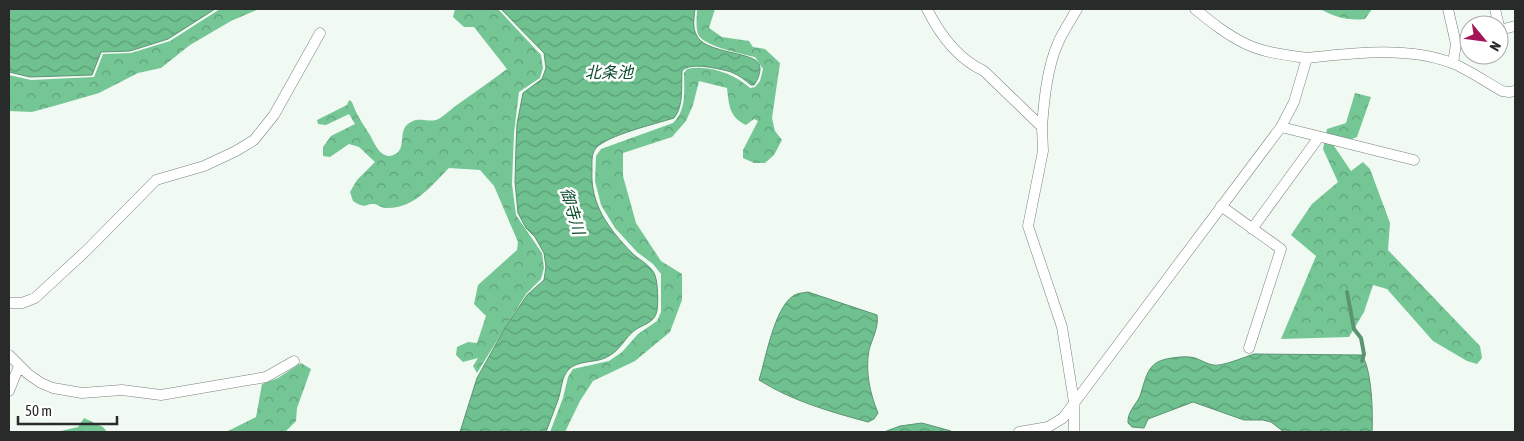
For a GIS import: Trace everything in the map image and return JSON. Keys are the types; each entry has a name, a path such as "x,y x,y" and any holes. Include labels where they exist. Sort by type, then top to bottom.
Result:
{"street":[{"path":"927,9 936,28 948,42 975,67 984,71 1042,127"},
{"path":"1074,432 1074,402 1062,327 1028,226 1043,151 1042,127 1044,104 1051,66 1058,44 1077,9"},
{"path":"1195,9 1215,25 1246,44 1272,53 1306,58 1386,52 1413,54 1453,63 1502,91 1509,92 1515,90"},
{"path":"1448,9 1456,44 1453,63"},
{"path":"1495,9 1500,30 1515,26"},
{"path":"9,303 22,303 35,298 87,250 156,180 204,166 254,140 274,116 320,33"},
{"path":"1019,432 1048,427 1062,418 1281,127 1294,102 1306,58"},
{"path":"1281,127 1414,160"},
{"path":"1252,229 1319,137"},
{"path":"1221,206 1281,249 1250,348"},
{"path":"9,356 41,383 67,391 122,390 161,395 177,394 266,377 294,361"},
{"path":"9,391 19,366"}],"green space":[{"path":"220,9 259,9 231,21 190,45 161,68 138,73 99,93 61,104 32,112 9,111 9,75 31,80 94,77 103,54 131,53 170,41"},
{"path":"455,9 498,9 541,55 543,68 540,78 519,92 514,133 512,184 516,215 542,253 544,268 541,279 526,294 477,373 473,366 478,358 463,362 456,355 457,347 468,342 477,343 486,316 474,304 478,285 517,250 518,242 494,186 480,170 449,168 429,189 405,205 386,208 375,204 361,205 353,201 350,192 357,180 375,162 359,147 349,144 330,157 323,156 323,147 331,136 355,124 349,114 326,125 318,124 317,120 347,105 349,100 352,102 380,152 392,156 400,150 403,132 408,124 416,120 438,119 507,69 474,27 464,27 453,17"},
{"path":"697,9 715,9 709,28 722,37 749,41 753,47 765,49 780,63 772,118 775,131 782,140 774,155 765,163 754,163 743,158 743,150 758,121 754,119 746,125 740,122 731,110 727,88 699,81 693,105 686,121 672,137 623,153 623,176 636,223 661,261 682,274 682,300 670,332 635,361 593,381 580,401 565,432 550,432 563,398 568,377 573,369 609,361 622,352 638,334 657,321 661,312 661,274 615,228 601,205 595,181 596,156 601,149 673,123 683,106 684,73 687,69 704,68 721,71 737,78 750,88 755,87 760,81 763,69 755,57 709,44 699,36"},
{"path":"1320,9 1372,9 1365,19 1353,19 1342,18"},
{"path":"1355,93 1371,97 1357,137 1334,146 1351,171 1363,162 1370,169 1390,223 1388,250 1480,346 1482,358 1477,364 1467,361 1433,341 1387,289 1373,285 1364,312 1349,337 1281,339 1316,256 1291,235 1312,204 1338,182 1323,149 1327,129 1346,123"},
{"path":"301,363 311,369 297,408 296,421 286,431 226,432 256,417 262,384 278,378"},
{"path":"84,418 103,427 107,432 56,432 78,427"}],"water":[{"path":"9,9 215,9 168,39 130,51 101,52 92,75 30,77 9,72"},
{"name":"北条池","path":"501,9 695,9 694,30 701,41 715,48 749,57 758,62 760,68 756,82 754,85 751,85 731,72 698,66 686,68 682,71 681,102 674,118 621,134 602,143 594,150 592,183 598,205 616,235 654,273 657,287 657,311 652,320 635,330 610,355 601,360 577,364 566,372 546,432 460,432 477,378 505,328 527,295 544,280 546,267 544,253 518,213 515,182 517,124 523,93 542,79 546,68 544,53"},
{"path":"808,292 877,315 875,333 869,350 868,374 878,413 874,419 868,422 798,400 759,380 771,335 786,302 793,296"},
{"path":"1254,354 1362,355 1370,381 1372,432 1284,432 1271,422 1244,420 1193,402 1148,419 1144,428 1132,427 1128,423 1129,415 1140,396 1149,370 1157,362 1186,357 1217,365"},
{"path":"922,423 951,432 884,432 900,426"}],"waterway":[{"path":"1347,292 1354,329 1361,338 1364,354 1362,361"}],"water label":[{"name":"御寺川","path":"573,211"}]}
